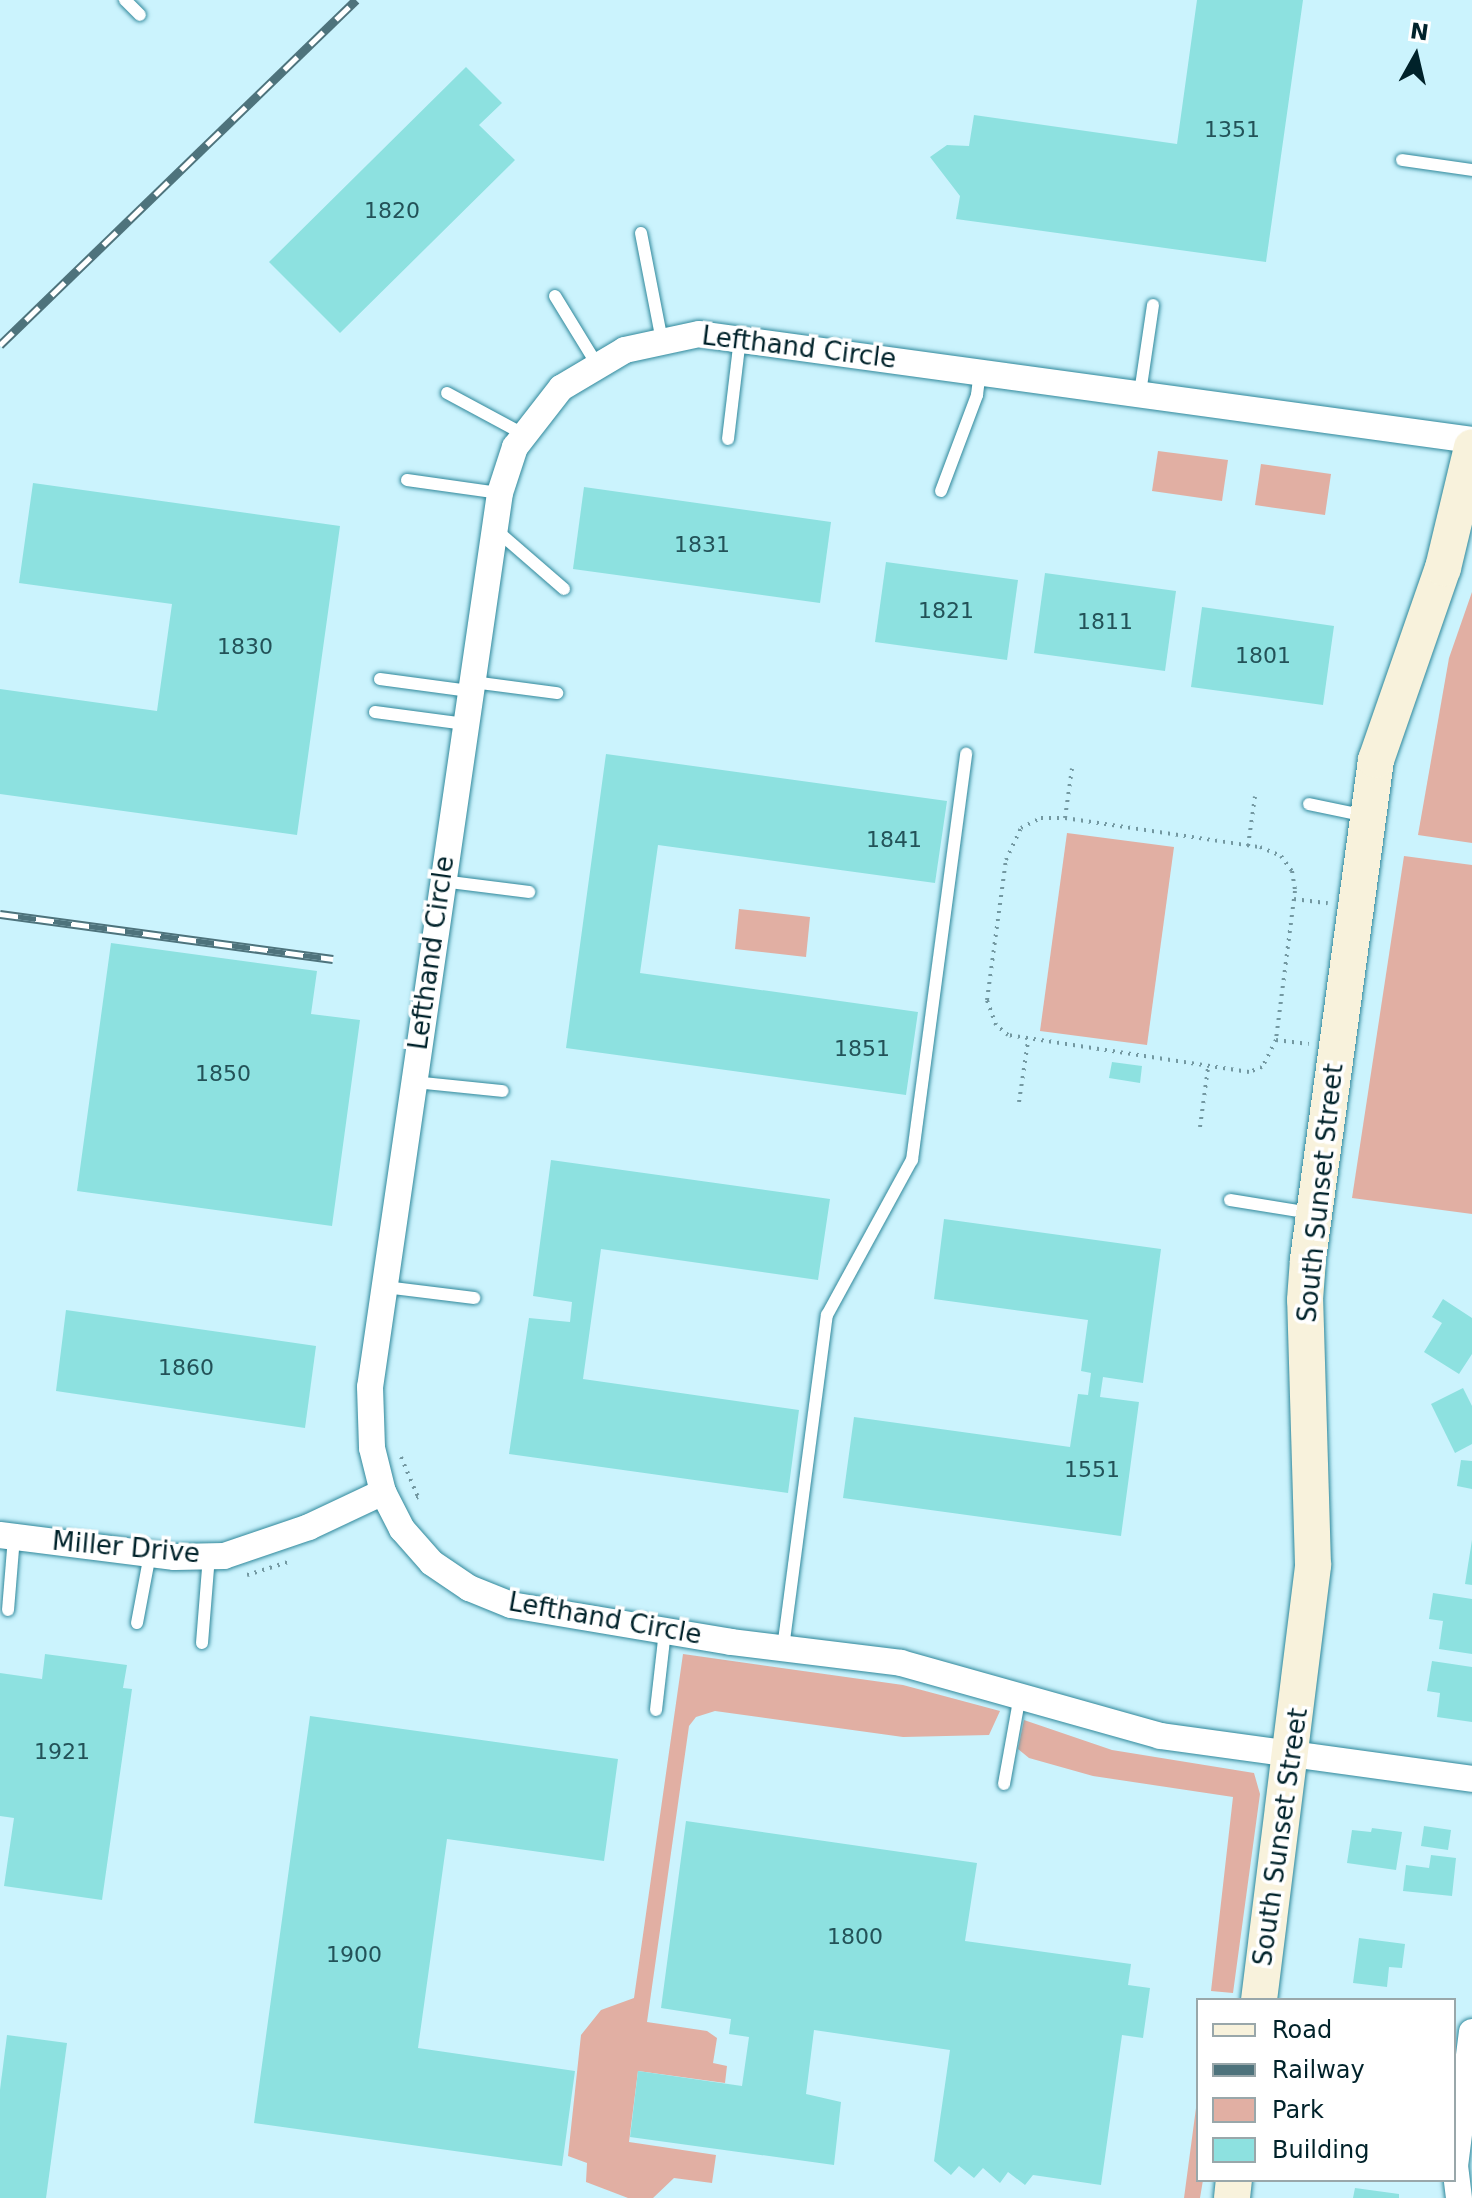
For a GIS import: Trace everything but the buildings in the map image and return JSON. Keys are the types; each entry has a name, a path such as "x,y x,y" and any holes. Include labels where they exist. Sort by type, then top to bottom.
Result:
{"street":[{"name":"Lefthand Circle","path":"1472,440 699,334 662,341 596,363 561,388 523,434 500,493 493,528 370,1387 372,1448 383,1492 402,1529 432,1563 469,1588 511,1605 665,1631 901,1663 1160,1736 1472,1779"},
{"name":"South Sunset Street","path":"1259,1998 1293,1755 1316,1520 1305,1300 1376,760 1443,568 1472,447"},
{"name":"Miller Drive","path":"7,1536 150,1554 209,1556 250,1550 383,1492"},
{"path":"1456,2158 1472,2032"},
{"path":"1456,2174 1459,2198"}],"lane":[{"path":"125,0 140,15 139,0"},
{"path":"1402,160 1472,170"},
{"path":"641,233 662,341"},
{"path":"555,296 596,363"},
{"path":"1140,393 1153,305"},
{"path":"728,439 741,338"},
{"path":"941,491 977,395 980,371"},
{"path":"447,393 523,434"},
{"path":"407,480 500,493"},
{"path":"493,528 564,589"},
{"path":"380,679 557,693"},
{"path":"375,712 465,724"},
{"path":"783,1648 827,1315 912,1160 966,754"},
{"path":"1309,804 1369,817"},
{"path":"442,881 529,892"},
{"path":"414,1082 503,1091"},
{"path":"1230,1200 1315,1214"},
{"path":"385,1287 474,1298"},
{"path":"7,1536 8,1610"},
{"path":"137,1623 150,1554"},
{"path":"202,1643 209,1556"},
{"path":"656,1710 665,1631"},
{"path":"1004,1784 1020,1695"}],"path":[{"path":"1065,818 1072,768"},
{"path":"1248,846 1255,796"},
{"path":"1041,818 1065,818 1248,846 1275,852 1286,862 1294,899 1276,1040 1262,1067 1249,1072 1208,1068 1028,1041 1008,1035 996,1025 987,1000 1006,860 1021,828 1041,818"},
{"path":"1294,899 1330,904"},
{"path":"1276,1040 1311,1044"},
{"path":"1019,1102 1028,1041"},
{"path":"1200,1127 1208,1068"},
{"path":"399,1451 418,1497 409,1502"}],"green space":[{"path":"1158,451 1228,460 1222,501 1152,491"},
{"path":"1261,464 1331,474 1325,515 1255,505"},
{"path":"1472,592 1472,843 1418,835 1449,658"},
{"path":"1067,833 1174,847 1147,1045 1040,1031"},
{"path":"1404,856 1472,865 1472,1214 1352,1198"},
{"path":"739,909 810,917 806,957 735,949"},
{"path":"683,1654 903,1685 1000,1711 989,1735 903,1737 715,1711 696,1717 689,1726 647,2022 707,2031 717,2038 713,2063 727,2066 725,2083 638,2071 629,2142 716,2155 712,2183 674,2178 653,2198 628,2198 586,2182 587,2163 568,2156 581,2035 601,2010 634,1998"},
{"path":"1024,1720 1112,1750 1254,1773 1260,1794 1233,1993 1211,1991 1233,1797 1093,1776 1029,1758 1018,1749"},
{"path":"1196,2108 1196,2182 1203,2182 1200,2198 1184,2198"}],"railway":[{"path":"0,345 356,0"},
{"path":"0,914 333,959"}]}
